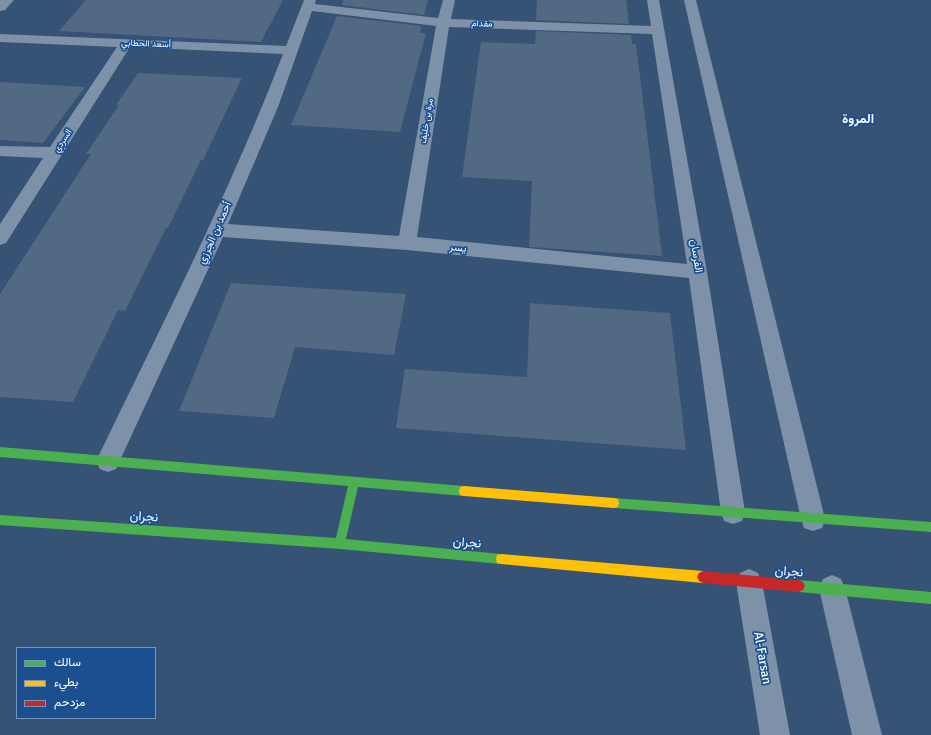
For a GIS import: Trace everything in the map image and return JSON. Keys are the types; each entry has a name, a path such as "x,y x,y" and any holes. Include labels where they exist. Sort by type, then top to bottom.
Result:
{"street":[{"path":"0,8 8,0"},
{"name":"مرة بن خليف","path":"407,243 443,23 449,0"},
{"name":"الفرسان","path":"653,0 698,272 733,512"},
{"path":"690,0 813,519"},
{"name":"مقدام","path":"309,4 443,23 658,30"},
{"name":"أحمد بن الجرزي","path":"108,461 217,230 270,107 309,4"},
{"name":"أسعد الحطابي","path":"0,38 291,50"},
{"name":"السردي","path":"0,238 126,43"},
{"path":"0,151 55,153"},
{"name":"يسر","path":"217,230 407,243 698,272"},
{"path":"0,452 354,483 931,527"},
{"path":"340,544 354,483"},
{"name":"نجران","path":"0,520 340,544 931,598"},
{"name":"Al-Farsan","path":"748,582 775,735"},
{"path":"832,588 867,735"}],"building":[{"path":"86,0 283,0 261,42 59,31"},
{"path":"344,0 428,0 424,15 341,5"},
{"path":"537,0 626,0 629,24 536,20"},
{"path":"337,16 421,26 420,33 426,33 400,132 291,125"},
{"path":"536,31 631,35 632,44 636,44 662,256 529,247 532,181 462,177 481,42 535,44"},
{"path":"138,73 242,78 203,160 201,160 125,311 118,310 73,402 0,397 0,294 91,154 86,154 119,105 116,105"},
{"path":"0,82 85,87 43,143 0,140"},
{"path":"231,283 406,294 394,355 295,347 274,418 179,411"},
{"path":"530,303 670,313 686,450 396,428 405,369 527,377"}],"traffic: fast":[{"path":"0,452 464,491"},
{"path":"340,544 354,483"},
{"path":"614,503 931,527"},
{"path":"0,520 340,544 501,559"},
{"path":"799,586 931,598"}],"traffic: slow":[{"path":"464,491 614,503"},
{"path":"501,559 703,577"}],"traffic: jam":[{"path":"703,577 799,586"}],"district":[{"name":"المروة","path":"858,120"}]}
